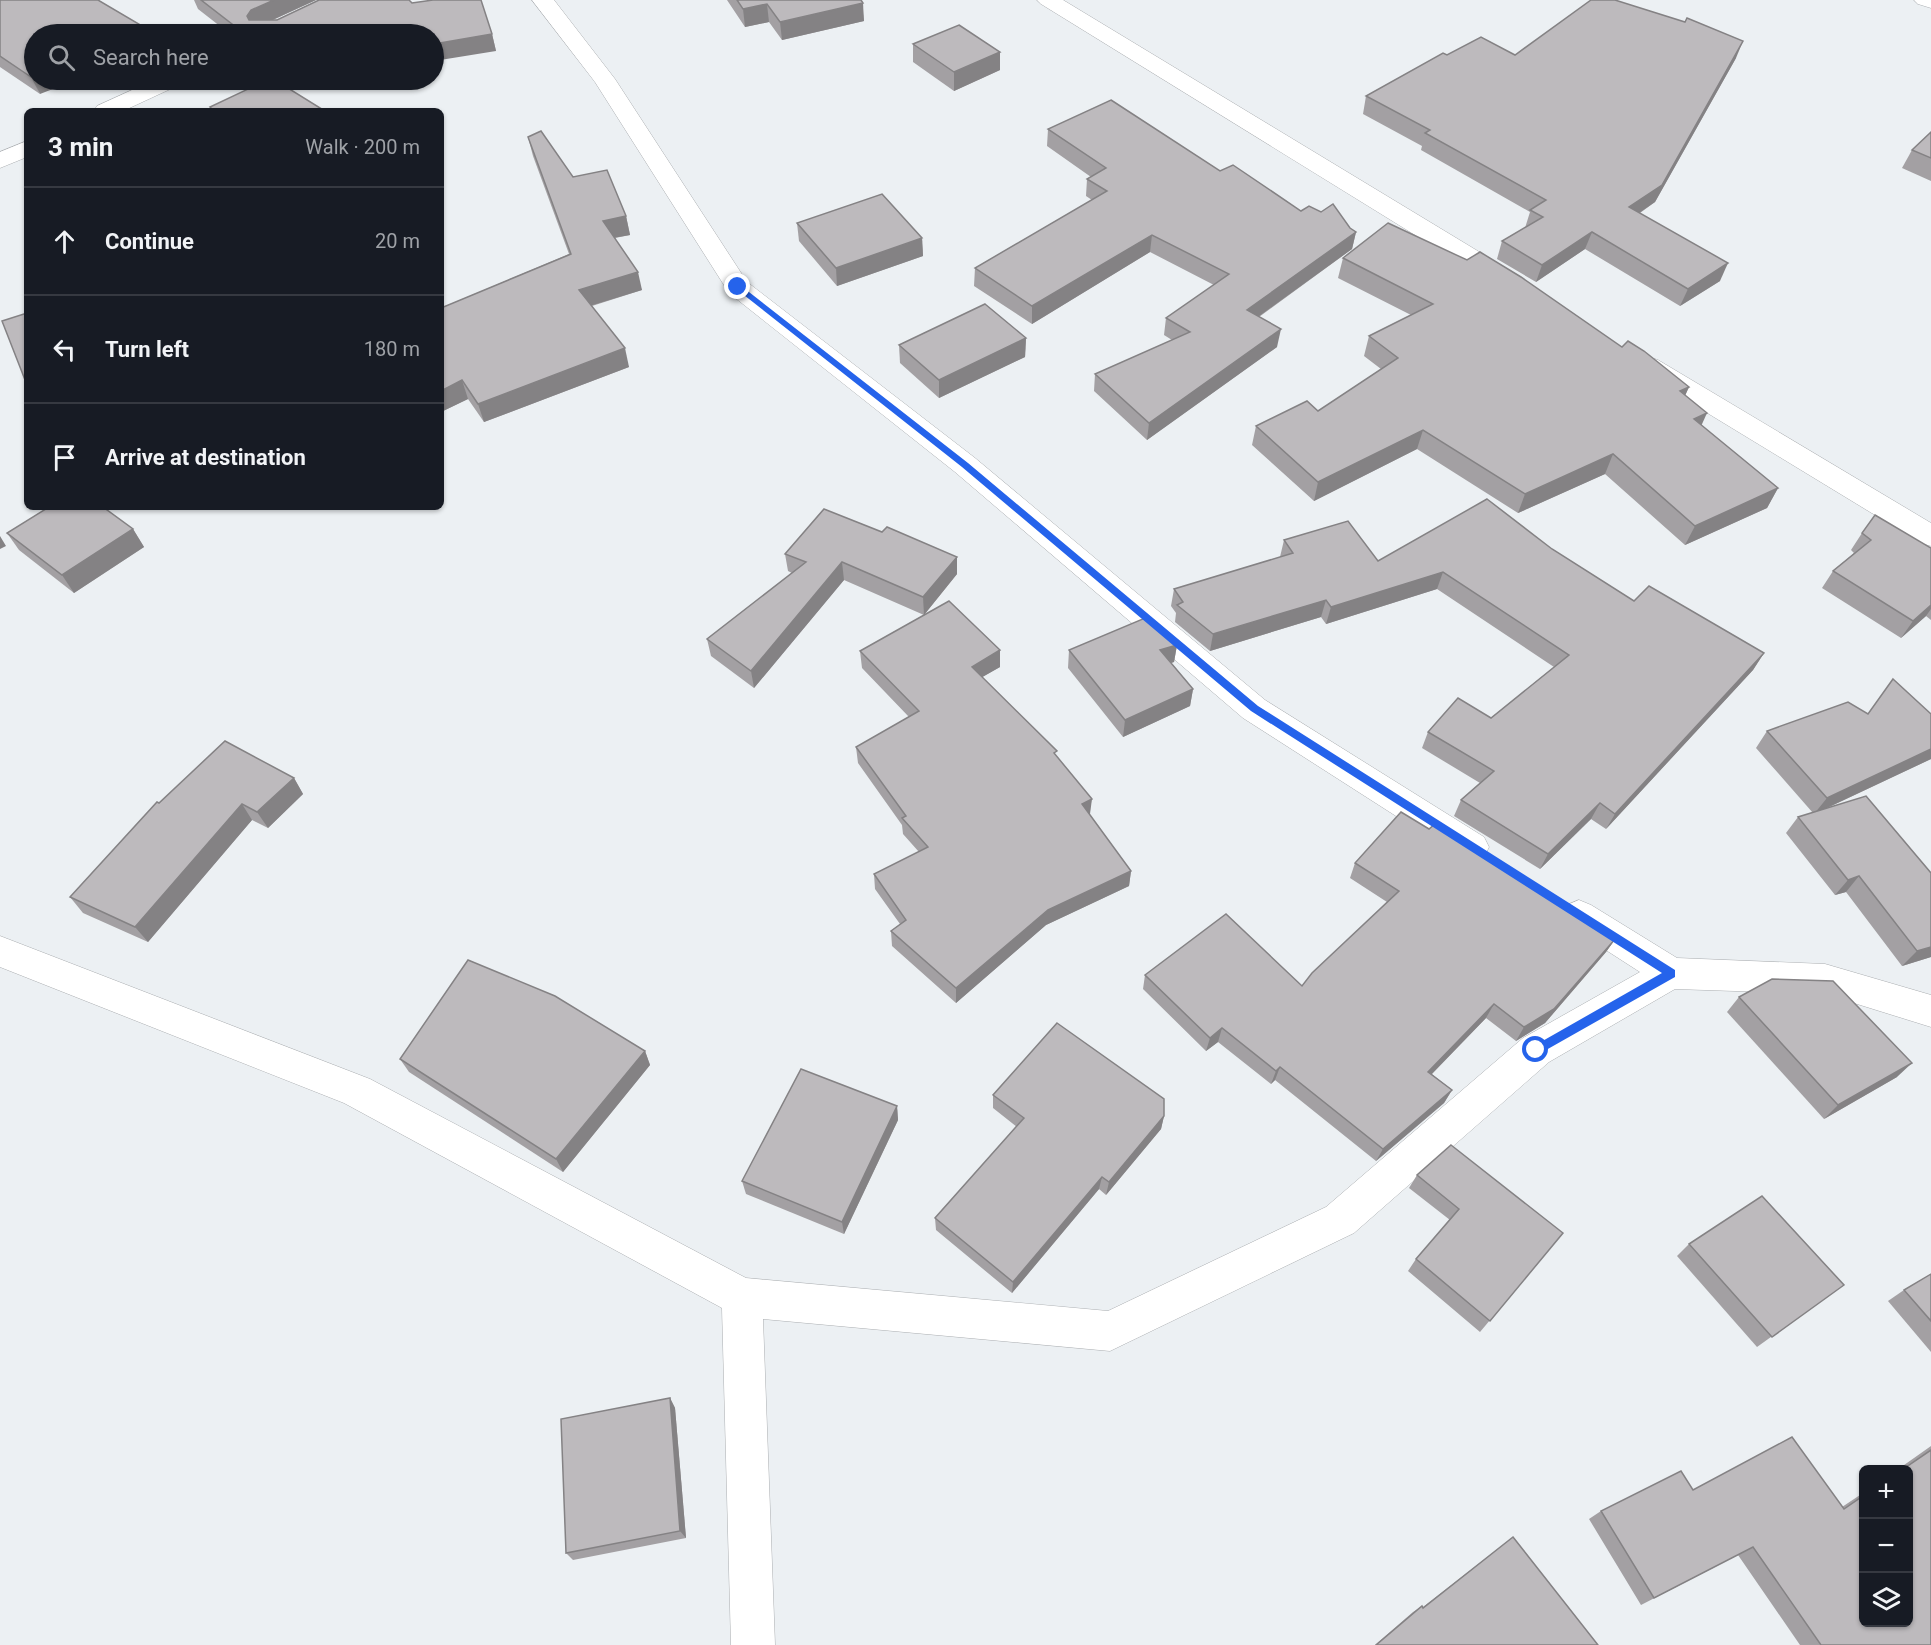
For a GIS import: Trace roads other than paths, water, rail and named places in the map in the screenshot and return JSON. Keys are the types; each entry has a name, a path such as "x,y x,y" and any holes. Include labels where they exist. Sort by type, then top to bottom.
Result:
{"street":[{"path":"543,0 604,79 738,287 965,465 1254,709 1492,860"},
{"path":"1048,0 1533,296"},
{"path":"1925,0 1931,2"},
{"path":"111,108 150,90"},
{"path":"0,161 24,149"},
{"path":"1624,351 1931,536"},
{"path":"1552,898 1671,974 1825,979 1931,1011"},
{"path":"0,951 357,1091 742,1297 1110,1330 1340,1220 1536,1050 1671,974"},
{"path":"742,1297 753,1645"}]}
